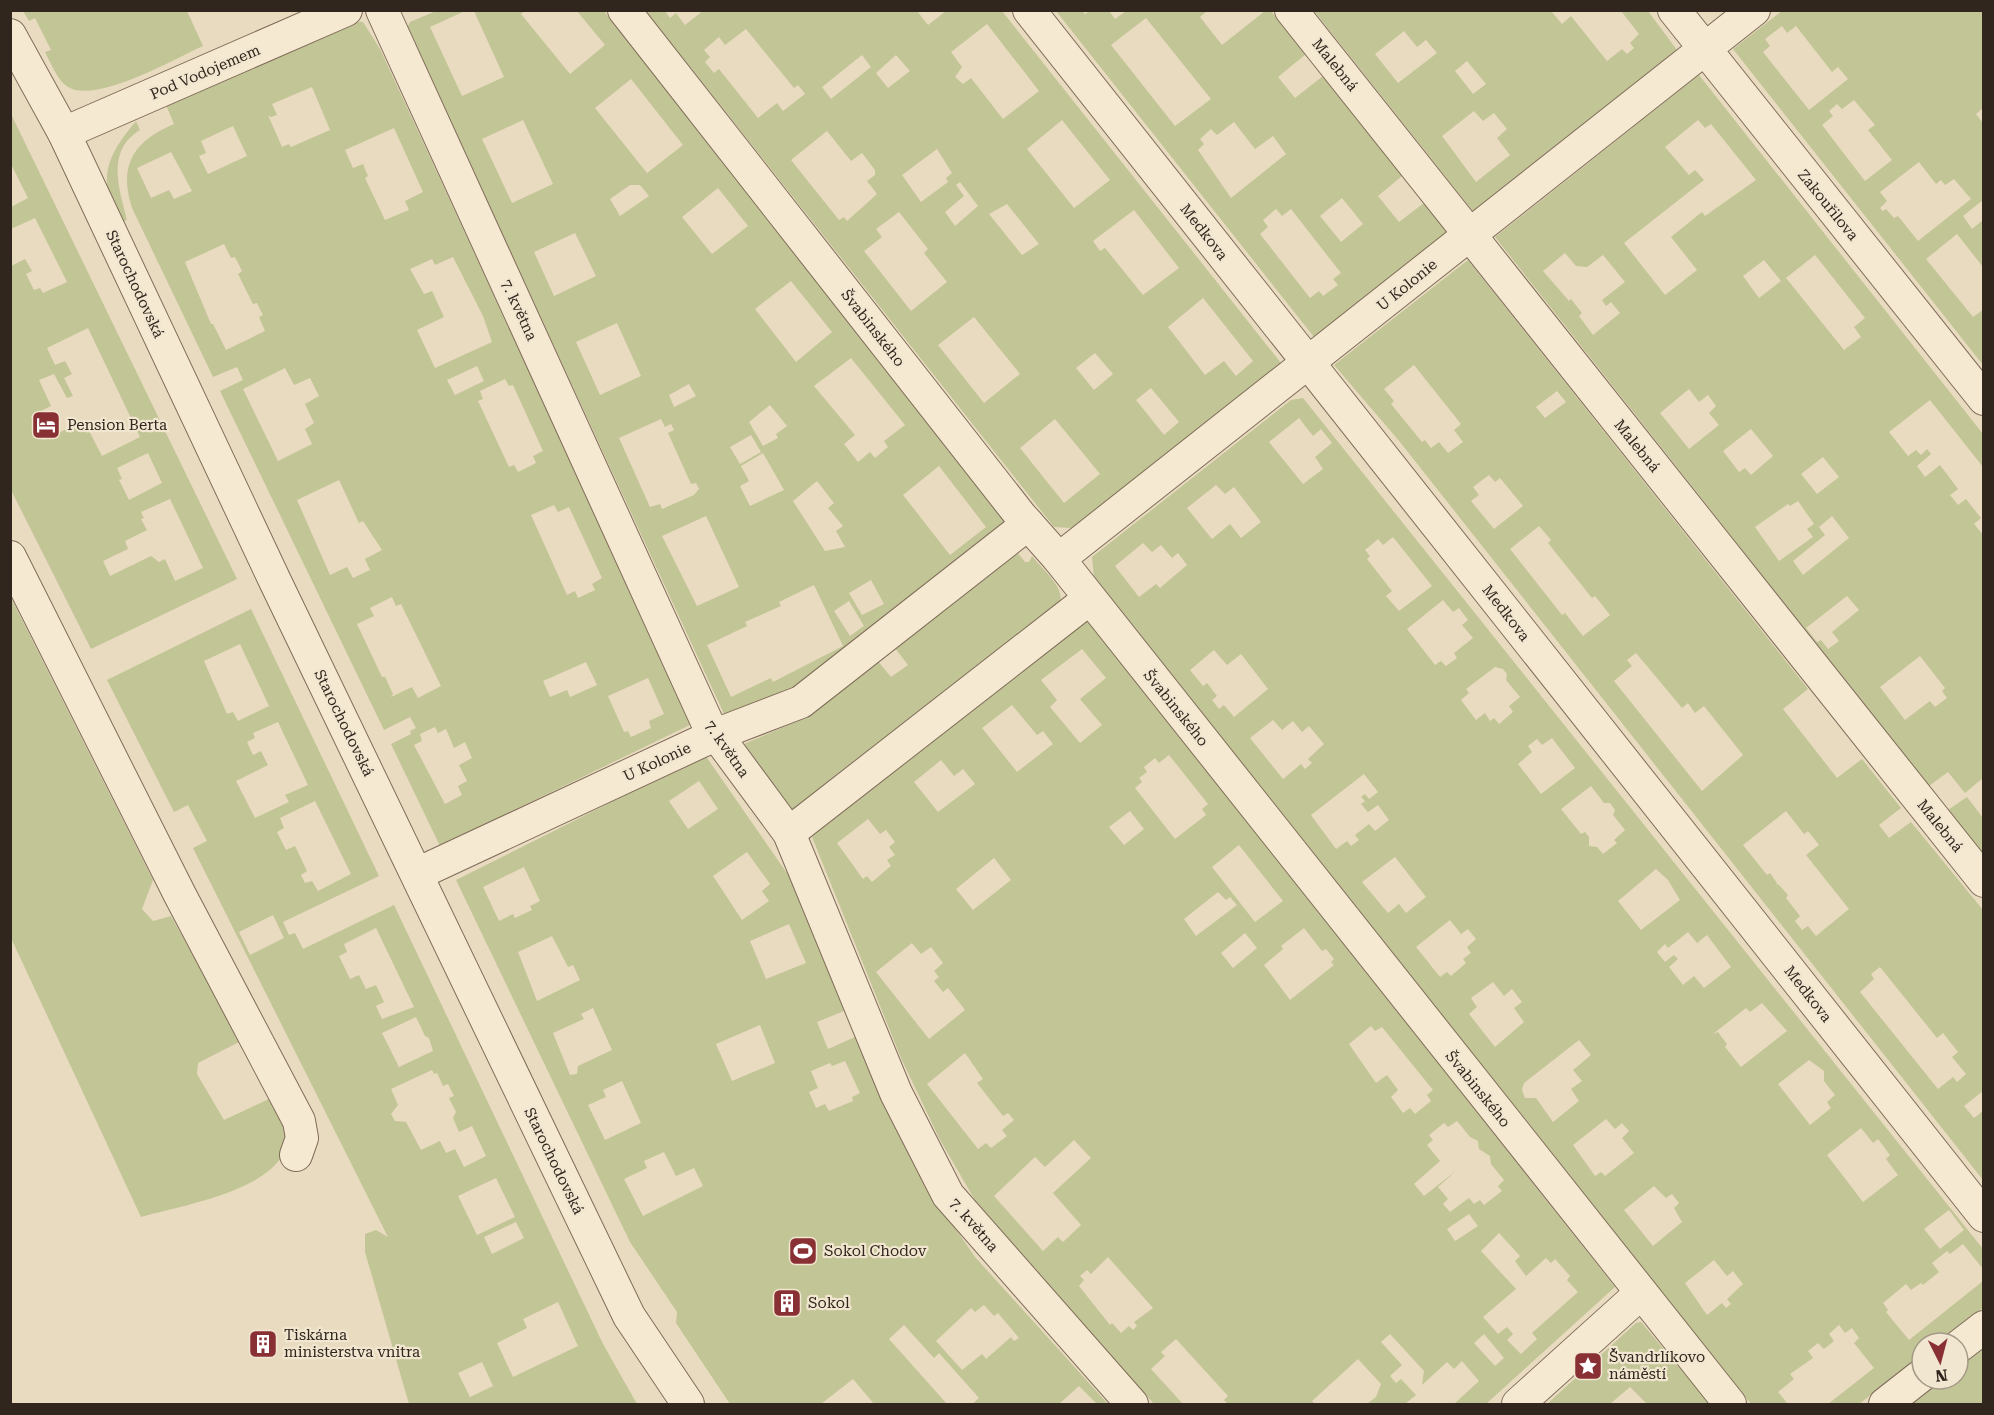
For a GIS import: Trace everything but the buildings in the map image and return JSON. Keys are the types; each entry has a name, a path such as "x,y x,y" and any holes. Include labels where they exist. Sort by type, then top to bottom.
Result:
{"street":[{"name":"Pod Vodojemem","path":"64,134 346,10"},
{"name":"7. května","path":"382,10 707,723 789,833 896,1094 948,1195 1132,1404"},
{"name":"Švabinského","path":"624,10 1028,524 1059,559 1730,1404"},
{"name":"Medkova","path":"1029,10 1983,1216"},
{"name":"Malebná","path":"1291,10 1983,881"},
{"name":"Zakouřilova","path":"1674,10 1983,399"},
{"name":"U Kolonie","path":"1059,559 1754,10"},
{"name":"Starochodovská","path":"10,35 64,134 629,1316 688,1404"},
{"name":"U Kolonie","path":"417,874 715,735 801,702 1028,524"},
{"path":"10,557 180,895 299,1121 302,1138 296,1155"},
{"path":"789,833 1089,599"},
{"path":"1518,1404 1641,1293"},
{"path":"1970,1337 1983,1327"},
{"path":"1886,1404 1910,1385"}],"green space":[{"path":"704,10 917,11 928,25 946,11 1002,11 1281,363 1073,528 1054,527 646,11 665,11 670,18 676,13 685,25","holes":["987,24 1039,91 1003,119 971,78 963,84 955,77 962,67 951,52","746,29 794,88 798,85 805,94 783,111 777,103 758,118 719,69 714,73 705,62 710,57 704,50 719,37 725,45","862,55 871,67 831,99 822,87","896,55 910,71 888,88 876,73","1062,120 1110,180 1074,208 1027,149","827,131 851,161 862,153 875,170 875,175 867,181 877,194 847,221 844,217 839,220 791,160","937,149 952,173 946,178 948,182 921,202 902,175","960,182 978,206 955,226 945,212 964,196 956,185","1007,204 1039,244 1022,255 989,214","1134,210 1179,268 1143,295 1105,248 1100,251 1093,241","899,212 928,249 924,253 947,282 911,311 864,251 882,237 876,229","1203,298 1253,361 1236,376 1224,361 1205,375 1168,327","974,317 1020,374 984,403 938,345","1095,353 1113,374 1094,390 1076,368","1151,388 1179,422 1164,435 1136,400","1055,419 1100,474 1064,503 1020,448"]},
{"path":"23,11 187,11 203,46 136,78 97,90 81,91 68,87 61,80 45,52 51,50 35,18 29,21"},
{"path":"436,11 465,11 430,27 462,96 504,77 474,11 525,11 521,14 570,74 605,45 577,11 604,11 1009,522 794,688 725,716 407,28 410,22","holes":["631,79 683,145 647,173 595,108","523,120 553,184 512,203 482,139","630,185 640,185 649,196 620,216 610,199","718,188 748,226 712,254 682,217","575,233 596,276 554,296 534,252","791,281 832,332 796,362 755,309","617,323 641,376 600,395 576,342","851,358 905,425 884,441 888,447 875,458 870,452 858,462 844,444 855,435 814,386","689,384 696,396 674,407 669,395","770,405 787,426 776,434 778,438 763,446 749,422","661,419 665,427 671,424 674,430 668,433 691,484 696,483 699,489 694,495 662,509 660,504 650,507 619,438","751,435 761,452 740,464 730,447","763,453 784,490 750,506 740,486 749,481 741,466","939,466 986,527 950,555 903,495","817,481 834,503 828,508 843,526 836,531 845,547 825,551 793,501","706,516 739,587 697,606 662,536","871,580 884,604 862,615 849,593","814,585 843,646 773,682 771,678 731,697 707,645 747,626 745,622 781,606 779,602","849,601 864,626 850,636 834,611"]},
{"path":"1056,11 1082,11 1085,14 1090,11 1109,11 1115,19 1126,11 1207,11 1200,17 1222,45 1265,11 1271,11 1306,54 1278,77 1295,98 1323,76 1402,176 1378,196 1399,222 1424,203 1447,232 1314,337","holes":["1146,18 1211,99 1175,126 1111,45","1234,122 1255,149 1273,136 1286,154 1231,198 1198,150 1204,144 1200,139 1211,129 1217,135","1342,198 1363,224 1341,242 1320,216","1276,209 1282,216 1291,209 1341,273 1333,279 1338,285 1323,296 1319,291 1310,298 1260,234 1268,227 1263,220"]},
{"path":"1314,11 1551,11 1562,24 1571,16 1607,61 1622,49 1627,54 1634,48 1630,43 1639,34 1621,11 1648,11 1677,50 1473,211","holes":["1404,31 1417,47 1426,40 1437,53 1398,83 1375,54","1467,61 1486,84 1473,94 1455,71","1474,111 1483,121 1494,113 1507,129 1497,138 1510,155 1476,182 1442,136"]},
{"path":"1782,11 1983,11 1983,108 1976,114 1983,123 1983,200 1963,216 1972,229 1983,220 1983,267 1957,234 1926,259 1973,317 1983,310 1983,365 1733,49","holes":["1782,26 1787,33 1796,26 1832,72 1838,67 1848,79 1809,110 1763,52 1770,46 1765,39","1854,100 1875,125 1868,130 1892,160 1865,181 1822,125 1833,116 1829,111 1837,104 1842,109","1919,162 1936,184 1941,180 1945,185 1954,179 1971,199 1918,241 1898,216 1894,218 1886,209 1883,211 1880,208 1887,201 1880,192"]},
{"path":"352,22 363,22 380,49 692,724 440,846 391,744 411,734 410,731 416,728 410,717 384,730 220,391 243,380 237,367 213,377 132,208 128,193 129,167 139,147 149,138 174,124 166,105","holes":["312,87 330,130 291,147 289,144 282,147 268,115 271,117 277,115 272,104","233,126 247,156 208,174 199,156 206,153 201,141","394,128 423,192 405,201 409,210 385,220 365,178 368,176 363,164 353,168 345,150","171,152 192,191 174,199 169,190 151,198 137,168","224,244 231,258 235,257 242,271 238,274 253,304 257,303 263,315 259,317 265,331 226,350 211,324 185,262","453,257 483,316 492,342 435,368 417,330 444,317 432,291 424,294 410,269 432,259 435,265","477,366 484,381 455,395 447,380","285,368 294,385 310,378 319,396 305,404 314,423 305,429 312,444 278,461 243,389","505,379 509,386 513,385 543,451 533,456 536,463 518,472 514,465 509,467 478,401 483,399 480,391","339,480 359,523 363,521 382,550 365,559 370,570 353,578 347,567 330,575 297,500","554,505 558,512 569,507 602,578 592,584 595,590 578,598 575,591 567,595 531,515","392,597 396,606 401,604 441,686 418,698 412,687 391,697 393,694 385,677 382,677 357,624 374,616 370,608","586,662 597,685 570,697 567,690 550,697 543,681","648,678 664,714 649,721 651,728 631,737 628,731 624,732 608,696","435,727 438,733 446,729 454,748 465,742 472,758 459,765 467,781 458,786 462,795 445,804 414,745 422,741 420,734"]},
{"path":"1699,75 1983,434 1983,467 1930,400 1889,432 1908,456 1916,450 1921,455 1927,449 1931,454 1917,466 1925,477 1940,465 1958,489 1950,495 1958,505 1966,499 1981,518 1974,524 1984,536 1983,778 1965,793 1948,772 1929,786 1495,237","holes":["1698,120 1705,128 1711,124 1756,180 1705,216 1702,212 1671,237 1697,270 1665,295 1624,243 1704,180 1695,170 1689,175 1665,147","1565,253 1576,266 1587,267 1603,255 1625,282 1602,300 1606,306 1611,302 1620,313 1593,335 1579,316 1582,313 1571,299 1569,301 1543,271","1815,255 1865,318 1854,327 1861,337 1844,350 1786,278","1764,260 1781,281 1759,298 1743,276","1689,389 1699,402 1708,395 1716,406 1709,413 1719,425 1689,449 1660,413","1751,429 1773,456 1751,475 1745,468 1739,472 1723,451","1823,457 1839,477 1817,494 1801,474","1798,501 1814,524 1807,529 1813,537 1779,561 1755,527 1788,504 1790,506","1832,516 1849,538 1803,575 1793,561 1825,535 1819,527","1847,596 1859,610 1832,632 1839,641 1828,649 1821,640 1817,642 1806,628","1920,656 1945,688 1942,691 1947,698 1935,707 1930,701 1905,720 1880,687"]},
{"path":"10,112 237,579 91,649 11,490 11,266 25,259 32,271 26,274 34,290 40,288 43,293 67,282 35,218 11,229 11,207 28,198 11,164","holes":["88,328 140,437 102,456 84,421 43,440 31,416 51,406 39,380 54,374 67,398 73,396 64,378 72,374 65,361 55,365 47,348","148,453 162,483 129,500 119,480 122,479 117,468","170,499 203,568 175,581 165,559 159,562 151,556 110,576 103,561 128,549 125,541 147,530 141,519 144,518 141,512"]},
{"path":"136,121 140,130 122,149 119,160 119,184 127,220 118,224 108,194 108,170 117,147"},
{"path":"1468,260 1808,689 1783,709 1837,778 1862,759 1901,808 1879,825 1889,838 1911,822 1983,910 1983,1091 1964,1106 1974,1118 1983,1111 1983,1180 1400,442 1334,365","holes":["1414,365 1461,424 1454,430 1463,442 1448,453 1439,442 1431,448 1425,440 1422,442 1391,404 1394,401 1384,389","1557,391 1566,402 1545,418 1536,407","1489,475 1495,482 1500,478 1523,506 1494,529 1471,501 1479,495 1473,487","1539,526 1551,540 1548,543 1592,598 1595,596 1610,615 1583,636 1565,613 1562,615 1510,549","1636,653 1682,708 1688,703 1695,713 1704,706 1743,755 1702,791 1614,681 1632,666 1627,660","1786,811 1804,834 1808,831 1819,845 1806,855 1849,909 1816,936 1808,926 1802,930 1795,921 1800,916 1786,898 1788,895 1778,884 1776,885 1770,873 1767,875 1743,845","1880,967 1937,1038 1943,1033 1958,1052 1952,1057 1966,1074 1957,1082 1953,1077 1938,1089 1860,992 1874,979 1871,974"]},
{"path":"1303,398 1983,1249 1983,1269 1963,1244 1950,1254 1947,1251 1932,1263 1939,1272 1923,1285 1921,1283 1911,1290 1906,1284 1883,1303 1888,1310 1886,1312 1910,1339 1910,1365 1859,1404 1828,1404 1874,1368 1854,1343 1859,1338 1852,1328 1845,1333 1839,1325 1829,1334 1834,1341 1824,1349 1818,1343 1808,1351 1813,1358 1790,1374 1794,1379 1778,1392 1788,1404 1751,1404 1094,577 1092,557 1291,400","holes":["1299,418 1313,436 1321,429 1332,443 1315,457 1323,469 1303,484 1269,442","1216,485 1225,494 1234,487 1261,522 1241,538 1230,524 1212,539 1187,508","1393,537 1432,586 1399,611 1386,596 1392,591 1367,559 1370,556 1365,550 1378,539 1383,545","1143,543 1152,552 1161,545 1172,558 1178,553 1187,565 1160,588 1156,584 1139,597 1115,566","1443,600 1453,612 1459,608 1468,620 1462,625 1473,638 1454,653 1457,658 1446,666 1441,661 1435,665 1407,629","1214,650 1227,665 1241,654 1268,689 1234,717 1224,705 1219,709 1212,700 1217,696 1207,683 1203,686 1190,670","1495,667 1503,669 1507,674 1506,680 1520,697 1509,706 1513,712 1499,724 1494,718 1490,721 1485,713 1476,720 1461,700 1469,693 1466,689","1273,720 1282,730 1293,721 1302,732 1309,726 1324,744 1308,759 1312,763 1305,769 1301,764 1283,779 1250,738","1552,738 1575,768 1541,794 1518,764 1532,752 1528,746 1537,739 1542,745","1364,774 1378,792 1369,799 1365,794 1361,797 1365,801 1361,804 1368,812 1378,805 1389,820 1375,831 1369,824 1355,835 1359,840 1351,846 1347,841 1336,849 1311,815","1591,786 1604,803 1610,803 1615,810 1613,815 1625,830 1614,840 1617,843 1603,854 1597,847 1589,846 1589,837 1585,832 1581,834 1561,809","1395,857 1426,897 1406,913 1399,904 1388,913 1362,882","1656,869 1668,880 1680,900 1641,930 1618,901","1450,920 1461,934 1468,929 1476,939 1467,947 1471,953 1463,959 1466,963 1451,976 1447,972 1440,977 1416,947","1688,932 1697,943 1707,935 1731,967 1704,988 1694,976 1683,985 1669,967 1678,959 1674,955 1665,962 1657,952 1665,944 1668,948","1493,982 1504,996 1512,989 1522,1002 1514,1008 1524,1022 1495,1047 1469,1014 1477,1007 1471,998","1762,1003 1787,1031 1741,1067 1725,1047 1727,1044 1718,1032 1713,1034 1746,1008 1750,1012","1579,1040 1591,1055 1573,1070 1582,1081 1571,1089 1579,1101 1553,1122 1536,1098 1525,1098 1522,1090 1524,1083","1809,1060 1824,1071 1824,1081 1835,1095 1827,1102 1831,1108 1810,1125 1778,1084","1606,1119 1615,1129 1622,1123 1629,1131 1622,1138 1634,1153 1605,1176 1601,1172 1595,1176 1573,1145","1861,1128 1873,1143 1878,1139 1890,1155 1886,1159 1898,1175 1863,1202 1827,1155","1654,1186 1666,1198 1672,1194 1679,1203 1674,1208 1682,1222 1653,1246 1624,1210","1949,1210 1964,1230 1940,1249 1924,1229","1714,1260 1727,1276 1733,1271 1743,1284 1727,1299 1731,1304 1726,1308 1722,1303 1707,1315 1685,1283"]},
{"path":"1017,552 1025,562 1029,562 1032,556 1046,572 1059,590 1060,602 791,815 741,749 744,744 803,719 877,660 891,677 908,665 895,648"},
{"path":"10,596 153,880 142,909 153,921 171,916 241,1041 198,1063 197,1074 224,1120 273,1097 287,1123 289,1131 285,1151 273,1167 254,1181 207,1200 141,1217 11,938"},
{"path":"251,609 379,876 283,922 289,935 295,933 303,949 394,905 603,1344 637,1404 409,1404 365,1252 365,1234 376,1230 388,1237 193,848 207,841 188,805 174,812 107,680","holes":["240,644 269,706 238,721 233,712 227,714 204,661","278,722 308,785 285,795 289,802 255,818 236,781 268,765 261,751 253,755 247,742 255,738 253,733","315,801 351,874 318,891 312,881 305,883 301,875 307,871 295,846 286,850 277,832 284,828 280,818","273,915 284,938 250,955 239,932","376,928 414,1007 382,1019 376,1006 384,1002 376,985 366,989 359,975 350,979 339,956 347,952 344,944","416,1017 425,1036 429,1038 433,1051 399,1067 382,1033","432,1070 434,1074 437,1073 443,1086 448,1084 454,1096 449,1098 456,1112 453,1118 459,1132 472,1126 486,1156 464,1167 455,1149 446,1153 440,1141 421,1150 406,1122 395,1121 391,1114 398,1105 391,1089","496,1178 515,1217 477,1235 458,1196","516,1222 524,1238 492,1254 484,1237","558,1302 578,1346 513,1377 497,1343 527,1328 523,1319","482,1362 493,1386 470,1397 458,1373"]},
{"path":"1086,618 1615,1287 1486,1404 1454,1404 1479,1381 1462,1361 1454,1369 1447,1362 1422,1385 1424,1371 1390,1334 1381,1342 1402,1365 1390,1376 1396,1383 1401,1379 1416,1395 1405,1404 1367,1404 1376,1397 1381,1384 1358,1359 1312,1401 1315,1404 1228,1404 1224,1400 1228,1396 1176,1339 1161,1352 1165,1356 1151,1369 1183,1404 1154,1404 980,1209 939,1138 901,1058 812,837","holes":["1082,649 1106,678 1080,699 1102,725 1080,743 1050,707 1057,700 1041,680","1012,705 1037,735 1043,731 1053,744 1017,772 982,728","1169,755 1208,804 1202,809 1206,815 1175,839 1135,788 1142,782 1139,778 1147,772 1144,767 1155,758 1159,763","941,760 954,776 963,769 975,784 938,812 914,782","1130,811 1144,829 1124,845 1109,827","868,819 880,834 886,830 895,842 889,847 895,855 887,860 891,866 872,882 867,876 863,879 837,843","1239,845 1283,901 1255,922 1212,867","994,858 1011,880 973,910 956,889","1218,892 1226,900 1230,897 1237,905 1196,936 1184,919","1304,928 1322,951 1326,949 1334,959 1331,962 1334,965 1290,1000 1264,965 1283,949 1281,946","1245,933 1257,948 1233,968 1221,953","912,943 921,954 931,947 943,963 934,971 939,977 934,981 943,992 948,988 965,1010 929,1039 876,972","1371,1026 1375,1031 1382,1027 1433,1090 1427,1095 1431,1101 1415,1114 1410,1108 1403,1113 1391,1097 1398,1090 1387,1075 1376,1083 1349,1044","965,1053 983,1079 977,1083 1003,1116 1008,1113 1014,1120 1002,1130 1007,1136 991,1148 986,1143 978,1149 927,1084","1457,1121 1470,1137 1478,1141 1479,1149 1490,1156 1491,1164 1504,1180 1498,1186 1502,1191 1484,1205 1480,1200 1474,1204 1469,1198 1450,1212 1443,1204 1448,1199 1438,1187 1457,1170 1424,1196 1414,1184 1440,1161 1427,1145 1433,1140 1429,1135 1444,1123 1448,1127","1074,1140 1091,1158 1053,1193 1081,1225 1063,1242 1058,1237 1043,1251 994,1196 1035,1157 1045,1167","1469,1214 1478,1226 1455,1241 1447,1229","1499,1233 1520,1256 1515,1261 1526,1276 1546,1258 1551,1263 1555,1259 1570,1276 1567,1280 1578,1292 1532,1333 1537,1339 1521,1354 1507,1340 1513,1334 1507,1327 1498,1334 1483,1317 1516,1289 1481,1251","1108,1257 1153,1308 1134,1322 1137,1326 1133,1330 1129,1326 1121,1333 1112,1323 1110,1325 1079,1286 1084,1280 1080,1276 1087,1270 1091,1274","1484,1334 1504,1358 1495,1366 1474,1343"]},
{"path":"705,755 798,889 940,1206 975,1257 1108,1404 1097,1404 1079,1386 1059,1404 972,1404 979,1398 939,1353 934,1358 904,1325 889,1339 947,1404 874,1404 853,1379 821,1404 730,1404 676,1323 677,1312 630,1242 456,880","holes":["699,781 718,809 688,829 669,801","747,852 770,884 762,891 769,901 742,920 713,876","524,867 540,901 530,906 532,910 515,918 513,914 499,921 483,887","789,924 806,963 766,979 750,941","552,936 568,967 573,965 580,980 537,1001 518,952","593,1008 612,1050 578,1066 577,1074 570,1075 553,1033 584,1019 581,1014","844,1011 855,1037 828,1049 817,1022","760,1025 775,1063 732,1081 716,1044","845,1061 860,1093 852,1097 853,1101 829,1111 825,1104 816,1108 809,1092 818,1088 811,1071 830,1063 832,1066","622,1081 641,1123 605,1140 588,1105 606,1097 603,1090","664,1152 676,1176 694,1168 703,1186 643,1216 624,1179 647,1168 644,1161","984,1305 994,1316 998,1313 1019,1338 1014,1341 1011,1337 986,1359 982,1354 962,1370 936,1341 971,1308 975,1312"]},
{"path":"1967,797 1983,818 1983,854 1948,810"},
{"path":"1983,1281 1983,1308 1953,1331 1920,1331"},
{"path":"1641,1322 1710,1404 1647,1404 1630,1387 1610,1404 1547,1404 1636,1323"},
{"path":"1983,1346 1983,1404 1909,1404 1926,1391 1970,1391 1970,1356"}],"place":[{"name":"Pension Berta","path":"46,425"},
{"name":"Sokol Chodov","path":"803,1251"},
{"name":"Sokol","path":"787,1303"},
{"name":"Tiskárna ministerstva vnitra","path":"263,1344"},
{"name":"Švandrlíkovo náměstí","path":"1588,1366"}]}
